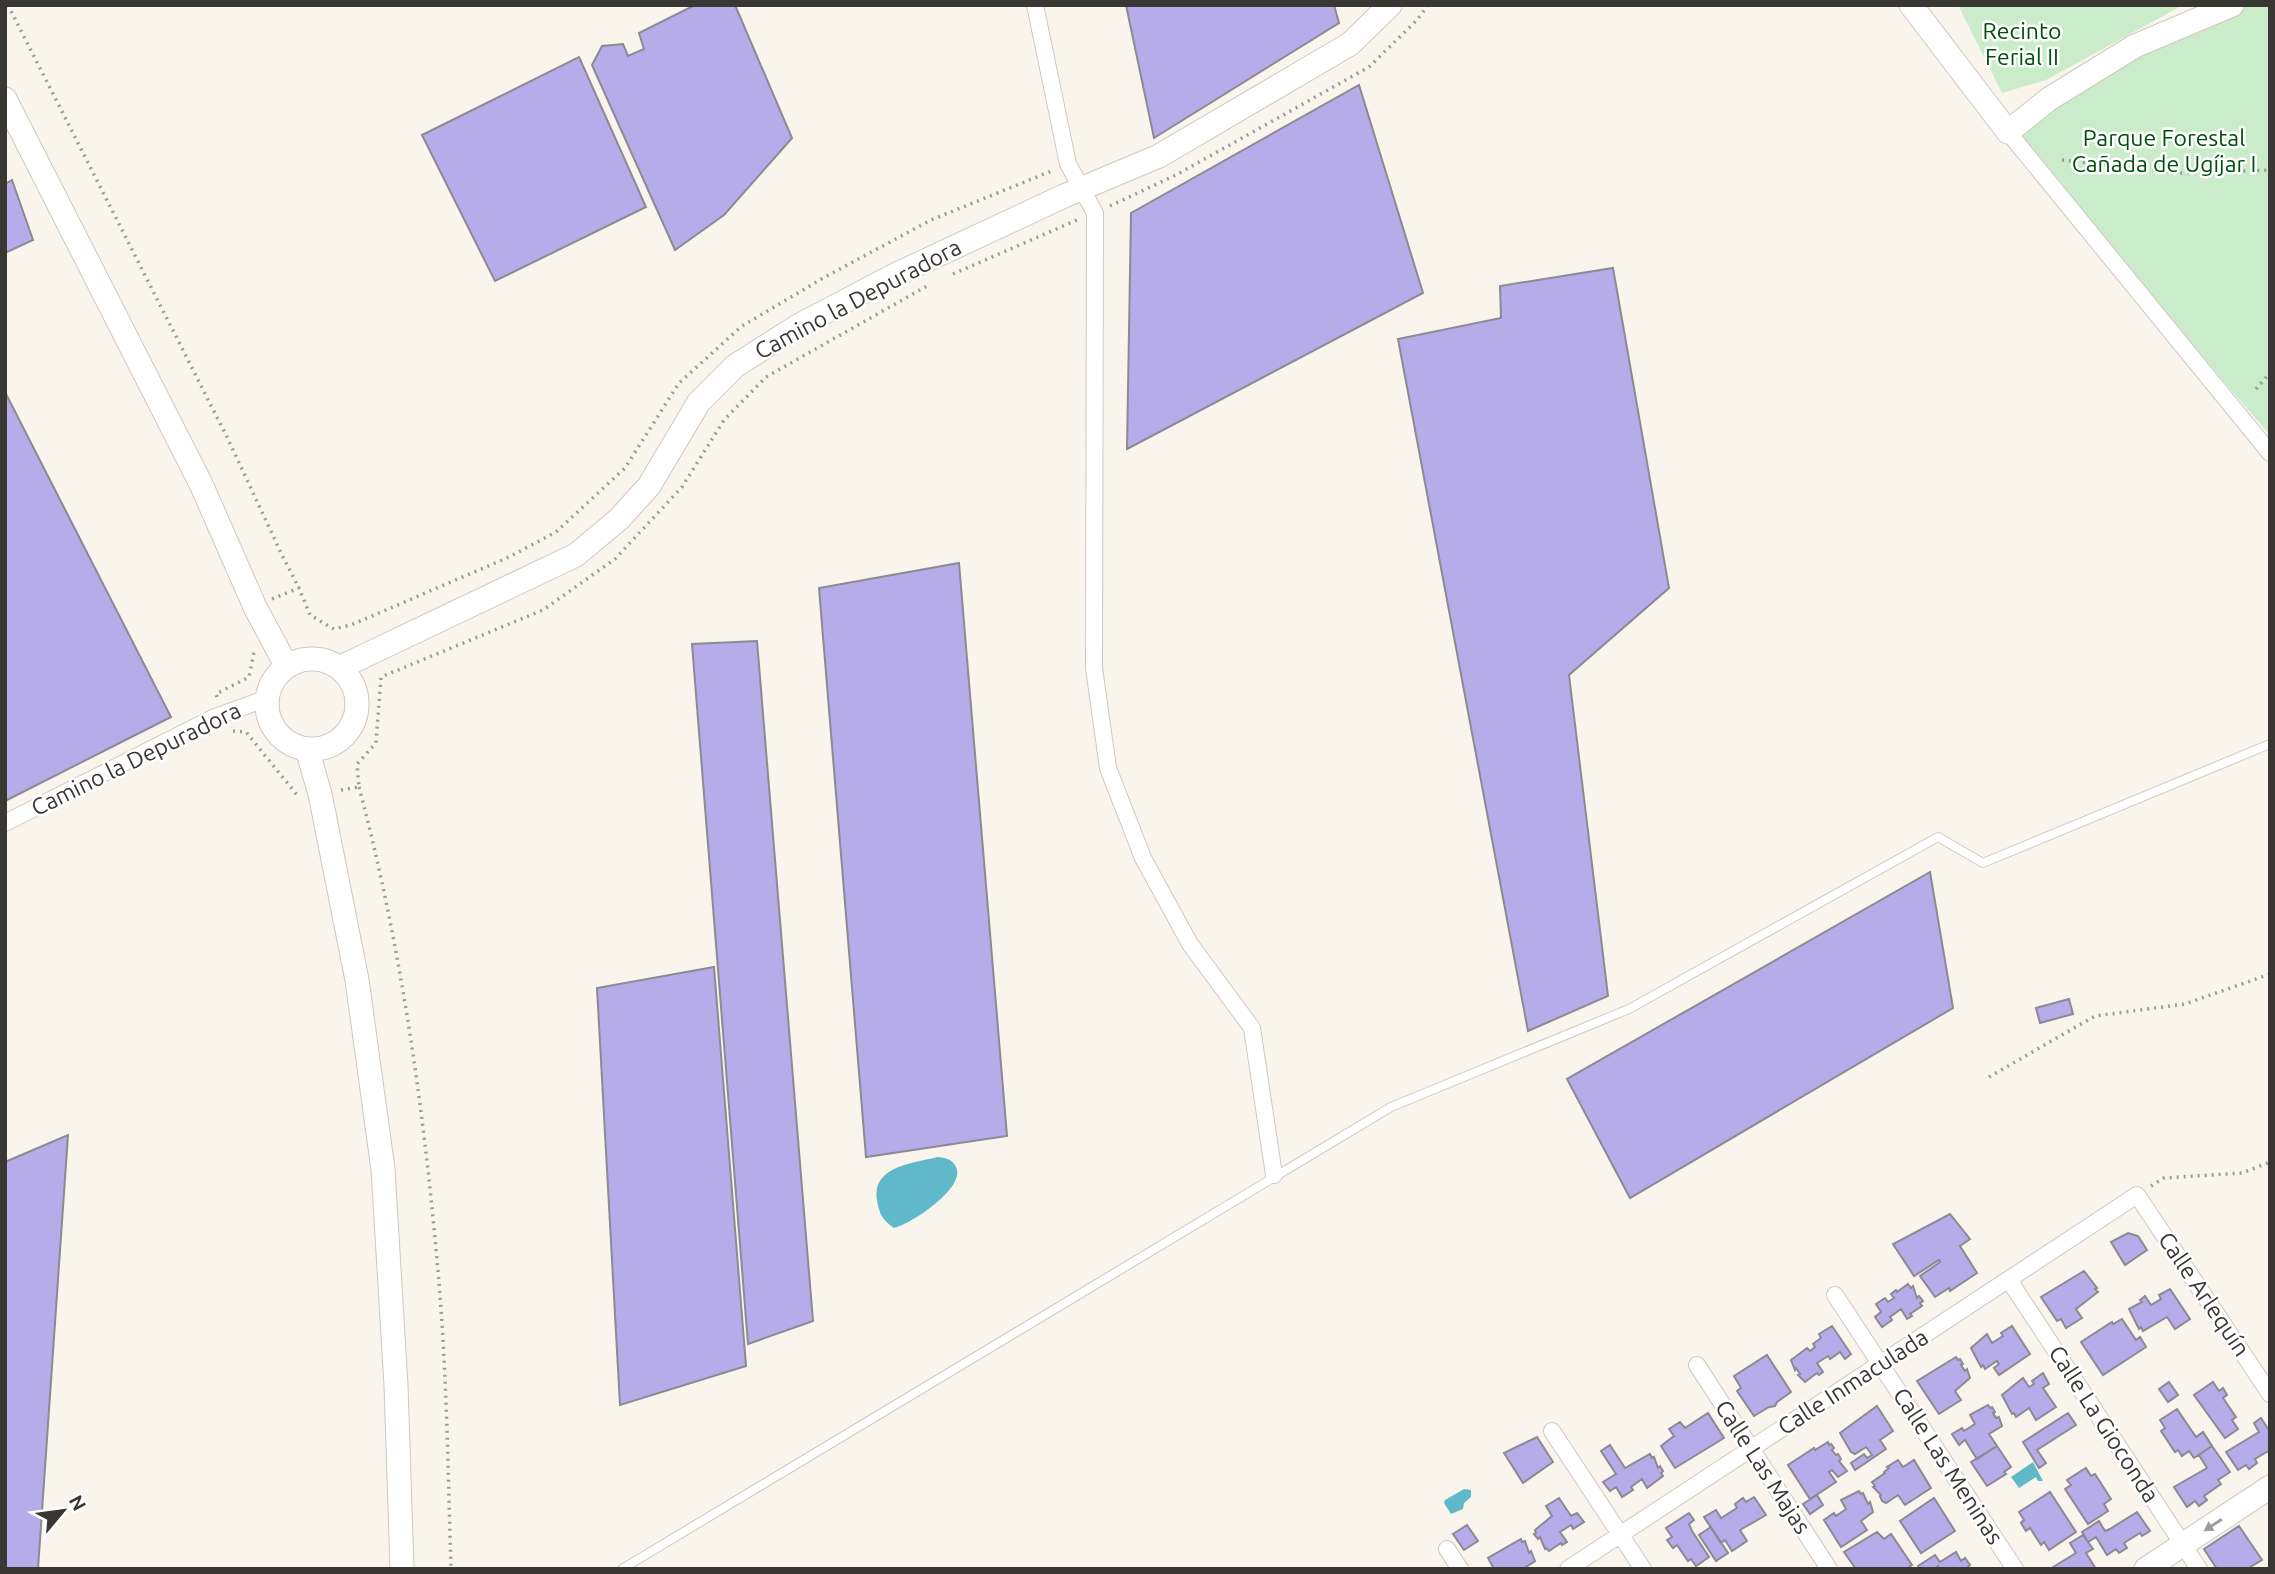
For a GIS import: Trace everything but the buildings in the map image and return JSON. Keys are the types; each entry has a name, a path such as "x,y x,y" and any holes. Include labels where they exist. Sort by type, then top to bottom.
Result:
{"street":[{"path":"1035,5 1068,164 1095,213 1094,668 1108,768 1143,858 1191,944 1252,1028 1274,1175"},
{"name":"Camino la Depuradora","path":"339,668 576,555 619,519 649,486 699,401 735,366 798,326 895,275 1159,156 1350,44 1390,5"},
{"path":"1911,5 2008,132 2270,453"},
{"path":"2008,132 2049,99 2135,46 2232,5"},
{"path":"5,99 201,484 255,607 287,667"},
{"path":"308,659 319,659 339,668 352,683 358,702 355,721 344,737 327,747 307,749 290,744 276,732 269,716 268,698 271,686 287,667 308,659"},
{"name":"Camino la Depuradora","path":"5,823 223,714 268,698"},
{"path":"307,749 320,794 357,980 383,1169 396,1384 402,1569"},
{"name":"Calle Inmaculada","path":"1568,1569 2137,1195"},
{"name":"Calle Arlequín","path":"2137,1195 2270,1394"},
{"name":"Calle La Gioconda","path":"2009,1280 2199,1569"},
{"name":"Calle Las Meninas","path":"1835,1294 2015,1569"},
{"name":"Calle Las Majas","path":"1697,1365 1829,1569"},
{"path":"1552,1431 1643,1569"},
{"path":"2146,1569 2270,1487"},
{"path":"1447,1549 1460,1569"}],"lane":[{"path":"622,1569 1391,1107 1629,1009 1938,838 1983,863 2270,744"}],"path":[{"path":"8,5 220,425 310,615 334,629 509,557 556,532 625,468 679,383 742,326 825,277 931,220 1068,164"},
{"path":"946,277 1176,175 1369,67 1418,20 1428,5"},
{"path":"2062,160 2182,173 2270,170"},
{"path":"450,1569 440,1285 425,1133 394,944 359,787 357,764 376,743 381,677 543,610 615,559 682,487 724,420 766,377 933,282"},
{"path":"2256,389 2270,373"},
{"path":"255,607 299,588"},
{"path":"255,650 249,677 216,694 229,730 246,732 300,798 359,787"},
{"path":"1989,1077 2095,1016 2185,1004 2270,974"},
{"path":"2137,1195 2164,1178 2242,1173 2270,1162"}],"green space":[{"name":"Recinto Ferial II","path":"1958,5 2183,5 2046,80 2002,93"},
{"name":"Parque Forestal Cañada de Ugíjar I","path":"2232,5 2270,5 2270,435 2008,132 2049,99"}],"water":[{"path":"938,1157 948,1159 956,1167 957,1175 953,1185 935,1204 912,1220 894,1228 884,1219 879,1209 877,1189 881,1180 896,1168"},
{"path":"2033,1462 2043,1481 2038,1481 2036,1477 2019,1488 2011,1477"},
{"path":"1464,1489 1471,1490 1471,1497 1464,1503 1463,1509 1451,1514 1444,1503 1445,1500"}]}
